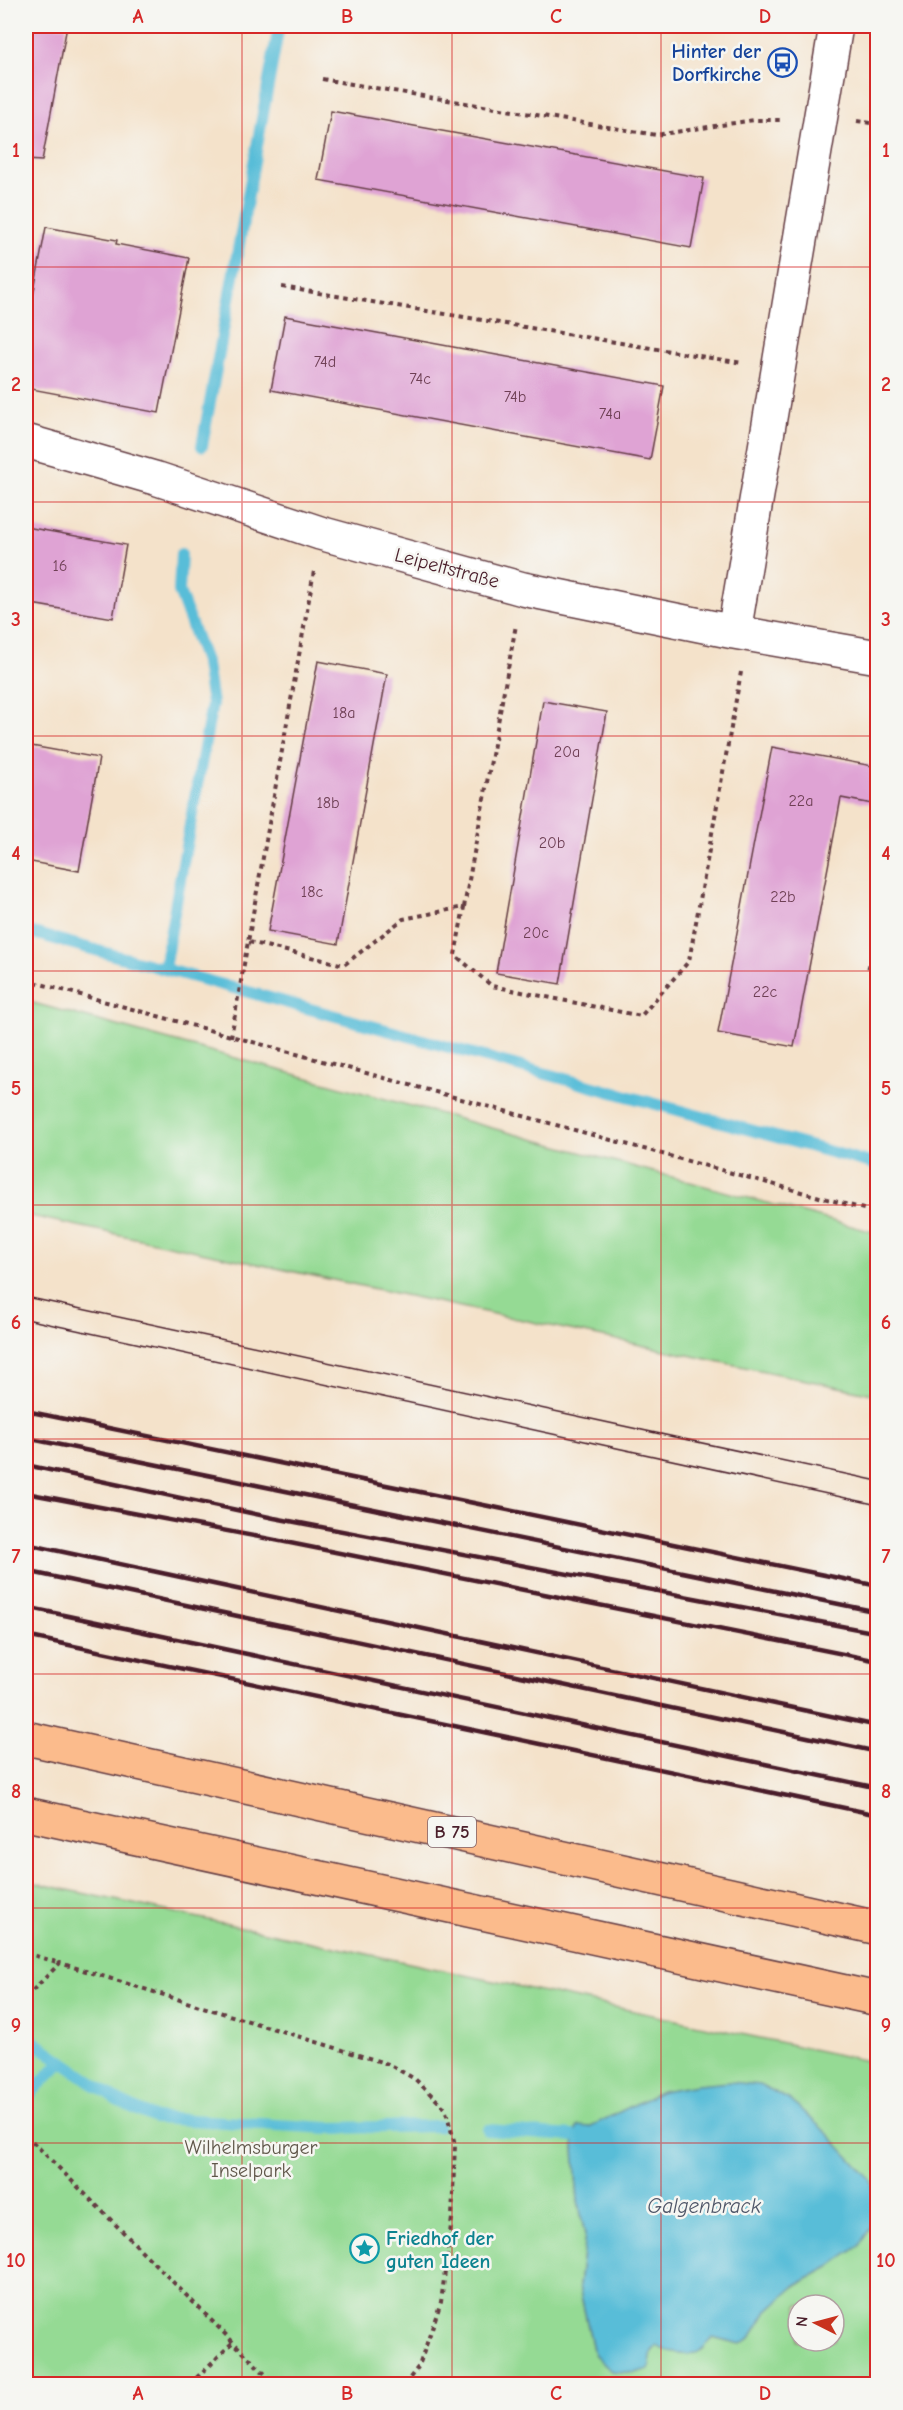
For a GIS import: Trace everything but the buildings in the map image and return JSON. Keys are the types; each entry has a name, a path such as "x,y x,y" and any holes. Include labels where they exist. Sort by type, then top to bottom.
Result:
{"highway":[{"name":"B 75","path":"26,1738 878,1928"},
{"path":"26,1814 878,1999"}],"street":[{"path":"734,632 836,26"},
{"name":"Leipeltstraße","path":"26,441 158,479 320,533 523,589 734,632 878,657"}],"path":[{"path":"322,79 656,135 754,120 820,119"},
{"path":"865,121 878,124"},
{"path":"282,287 778,369"},
{"path":"231,1036 320,533"},
{"path":"523,589 455,955 492,986 641,1016 689,961 742,665 734,632"},
{"path":"249,942 344,965 403,919 464,907"},
{"path":"867,966 878,969"},
{"path":"26,980 878,1213"},
{"path":"26,1953 388,2064 415,2079 445,2108 455,2144 452,2218 441,2302 419,2366 405,2385"},
{"path":"26,1997 60,1963"},
{"path":"26,2135 275,2385"},
{"path":"190,2385 233,2342"}],"green space":[{"path":"26,1001 877,1233 877,1395 26,1215"},
{"name":"Wilhelmsburger Inselpark","path":"26,1881 877,2063 877,2384 26,2384","holes":["573,2136 829,2267 780,2297 752,2333 740,2344 713,2337 702,2350 657,2346 652,2351 594,2354 579,2286 585,2235 578,2200"]}],"water":[{"name":"Galgenbrack","path":"730,2082 760,2085 790,2100 827,2133 871,2180 877,2205 871,2227 859,2246 786,2293 767,2311 751,2338 740,2344 713,2337 705,2347 693,2353 670,2351 657,2346 652,2351 649,2369 635,2373 611,2371 594,2354 579,2286 585,2235 578,2200 573,2136 578,2126 589,2127 662,2091"}],"waterway":[{"path":"202,446 279,26"},
{"path":"164,968 212,704 206,664 179,591 181,554"},
{"path":"26,931 878,1165"},
{"path":"26,2036 117,2100 155,2118 329,2128 438,2126"},
{"path":"26,2098 62,2061"},
{"path":"488,2130 573,2136"}],"tram line":[{"path":"26,1297 878,1481"},
{"path":"26,1319 878,1505"}],"railway":[{"path":"26,1411 878,1586"},
{"path":"26,1438 878,1612"},
{"path":"26,1465 274,1518 878,1633"},
{"path":"26,1493 270,1539 878,1661"},
{"path":"26,1544 878,1726"},
{"path":"26,1571 878,1752"},
{"path":"26,1607 878,1788"},
{"path":"26,1636 878,1815"}],"place":[{"name":"Hinter der Dorfkirche","path":"782,62"},
{"name":"Friedhof der guten Ideen","path":"365,2249"}]}
